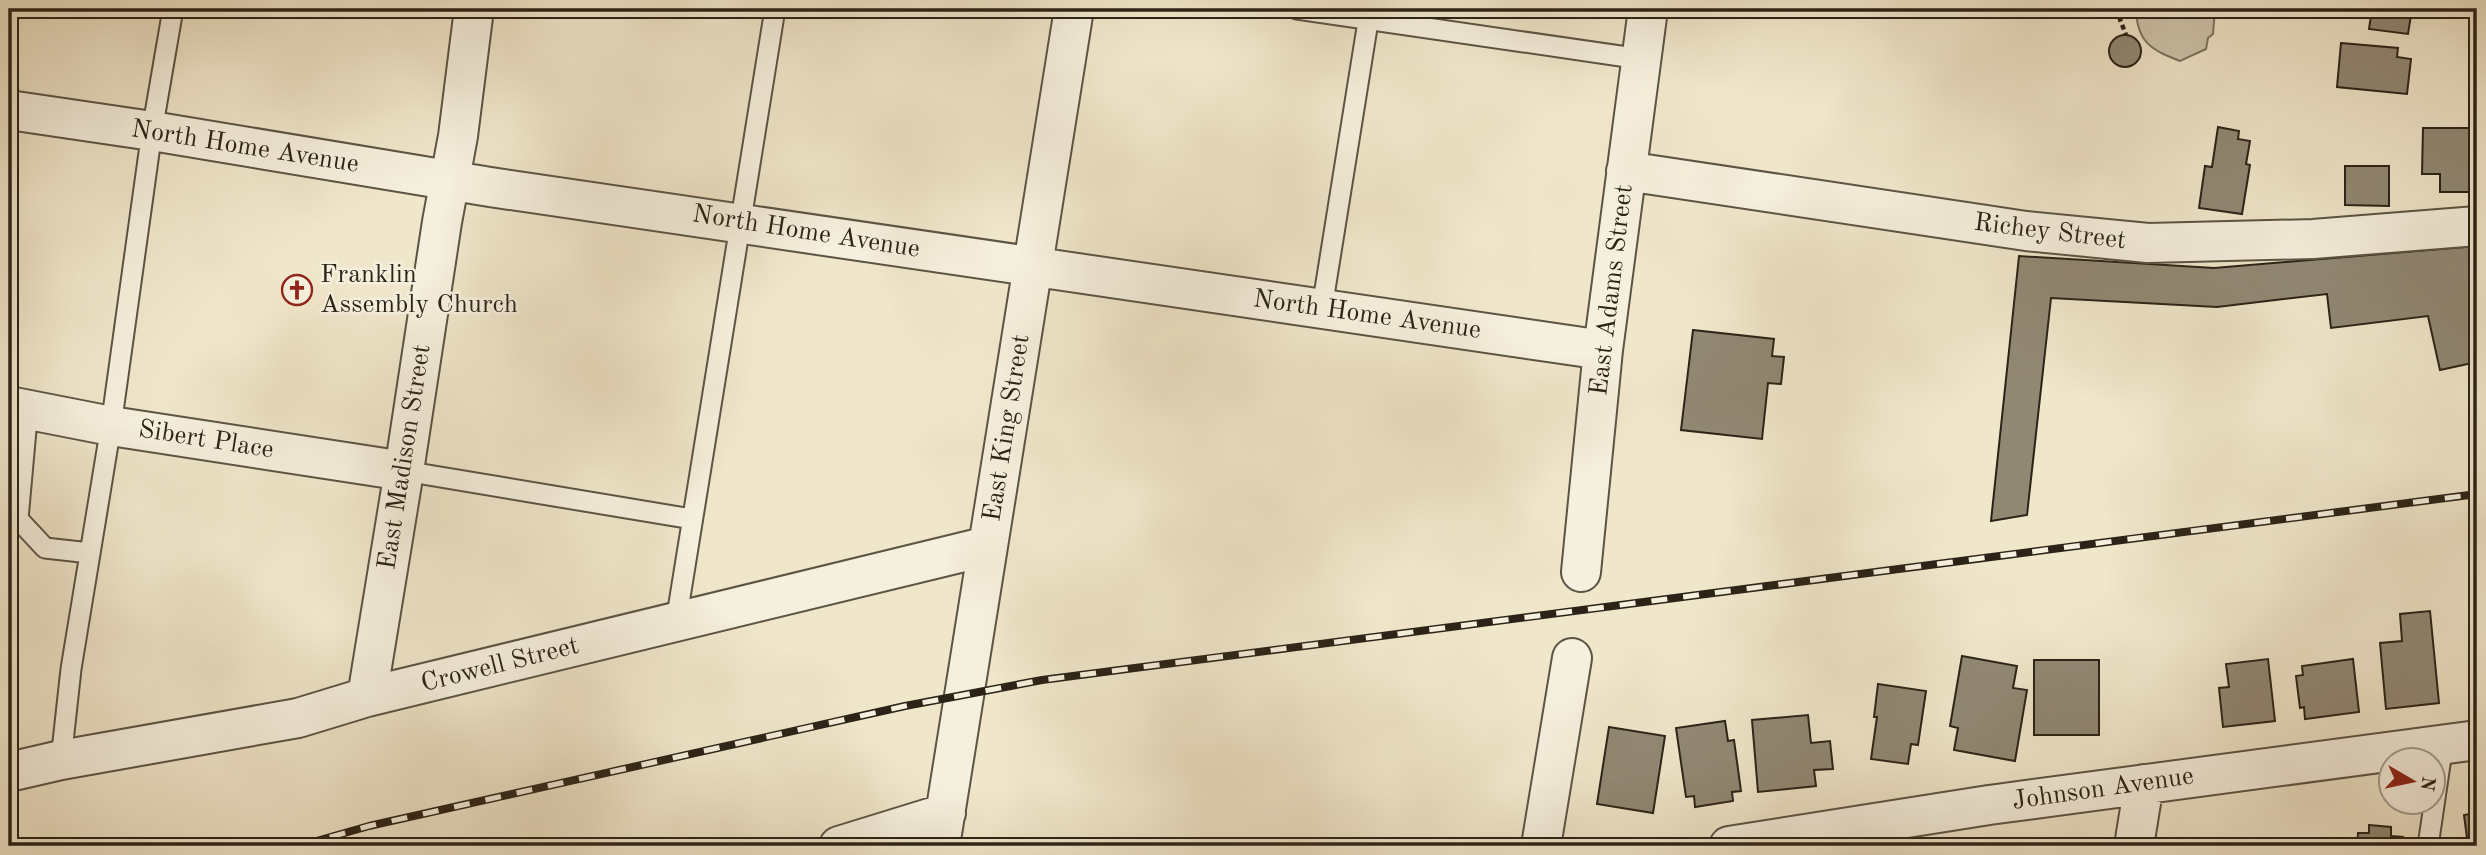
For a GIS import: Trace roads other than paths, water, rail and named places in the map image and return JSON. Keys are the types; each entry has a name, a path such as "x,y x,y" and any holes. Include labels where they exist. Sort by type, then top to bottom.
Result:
{"street":[{"name":"East Madison Street","path":"367,697 450,180 474,9"},
{"name":"East King Street","path":"943,830 1074,9"},
{"name":"East Adams Street","path":"1581,572 1603,349 1648,9"},
{"name":"North Home Avenue","path":"9,110 450,180 1603,349"},
{"name":"Richey Street","path":"1626,171 2026,230 2148,243 2313,239 2477,226"},
{"name":"Sibert Place","path":"18,407 111,426 404,471"},
{"name":"Crowell Street","path":"9,772 61,760 299,718 367,697 988,545"},
{"path":"1541,846 1572,658"},
{"name":"Johnson Avenue","path":"1730,846 1832,838 1989,805 2460,742"},
{"path":"2134,846 2144,784"},
{"path":"839,846 943,830"}],"lane":[{"path":"61,760 71,669 111,426 152,131 173,9"},
{"path":"676,622 775,9"},
{"path":"1297,9 1370,14 1641,59"},
{"path":"1322,308 1370,14"},
{"path":"18,407 18,519 45,548 90,553"},
{"path":"404,471 692,519"},
{"path":"2428,846 2460,742"}],"railway":[{"path":"299,846 369,826 905,706 1042,680 2477,494"}],"place":[{"name":"Franklin Assembly Church","path":"297,290"}]}
